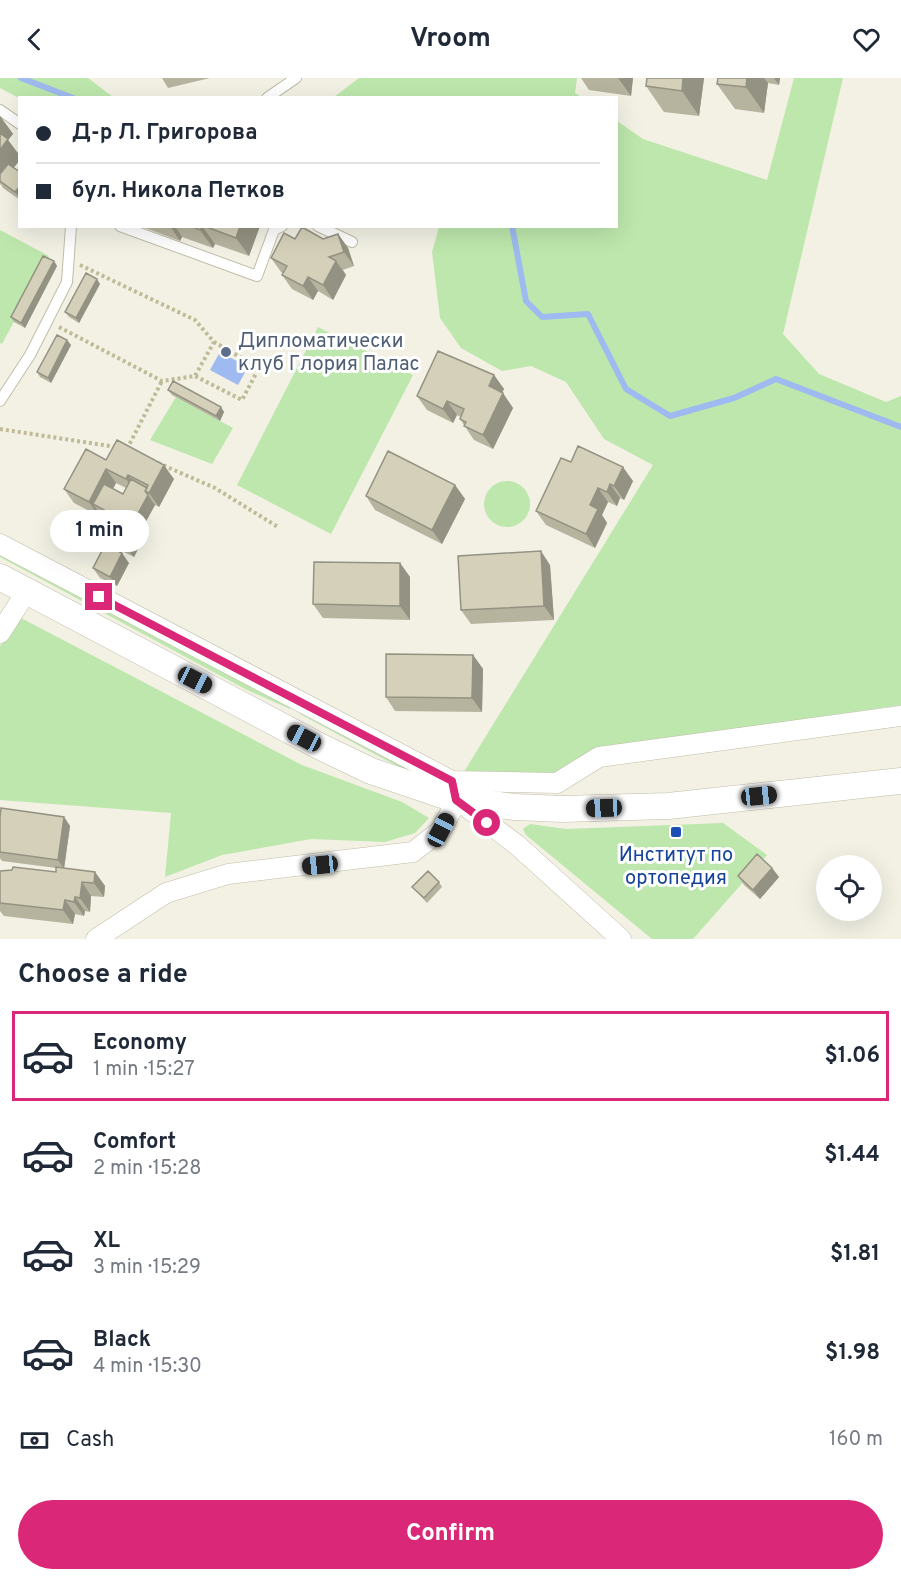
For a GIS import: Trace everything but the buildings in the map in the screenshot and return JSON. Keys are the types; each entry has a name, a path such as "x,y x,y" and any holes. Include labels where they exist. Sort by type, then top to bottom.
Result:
{"street":[{"path":"0,544 454,791 621,939"},
{"path":"0,577 321,747 371,771 454,791 562,809 668,806 897,787"},
{"path":"0,633 27,591"},
{"path":"454,791 557,783 599,758 901,716"},
{"path":"96,939 166,893 228,874 413,852 441,830 454,791"}],"lane":[{"path":"270,96 296,78"},
{"path":"0,110 18,123"},
{"path":"0,401 30,355 67,282 71,228"},
{"path":"125,228 257,276 274,230 278,228"},
{"path":"322,228 352,242"}],"path":[{"path":"47,321 162,381 195,376 242,400 260,368 214,342 195,320 69,260"},
{"path":"195,376 214,342"},
{"path":"127,449 162,381"},
{"path":"0,429 127,449 137,453"},
{"path":"157,462 215,488 278,527"}],"green space":[{"path":"0,78 88,78 112,96 18,97 0,88"},
{"path":"359,78 577,78 575,93 580,96 335,96"},
{"path":"794,78 843,78 783,334 819,374 886,402 901,396 901,705 593,750 548,777 462,775 653,465 604,439 566,382 531,366 502,371 461,348 440,318 432,252 439,228 618,228 618,122 643,139 767,180"},
{"path":"0,230 49,256 2,344 0,343"},
{"path":"318,327 413,375 331,534 237,485"},
{"path":"176,397 233,428 212,464 150,440"},
{"path":"507,481 523,488 530,504 523,520 507,527 491,520 484,504 491,488"},
{"path":"0,546 292,703 290,709 247,690 0,557"},
{"path":"21,618 302,765 402,802 429,818 415,833 385,842 311,839 222,855 165,877 171,813 0,800 0,646"},
{"path":"303,708 414,766 410,773 300,714"},
{"path":"723,823 767,855 693,939 652,939 526,835 523,829 530,824 566,829"}],"water":[{"path":"220,352 248,367 238,385 210,370"}],"waterway":[{"path":"21,78 68,96"},
{"path":"512,228 526,301 542,317 588,314 626,389 670,416 734,398 776,379 901,427"}],"place":[{"name":"Дипломатически клуб Глория Палас","path":"226,352"},
{"name":"Институт по ортопедия","path":"676,832"}],"route":[{"path":"99,597 342,726 452,781 456,800 487,823"}]}
